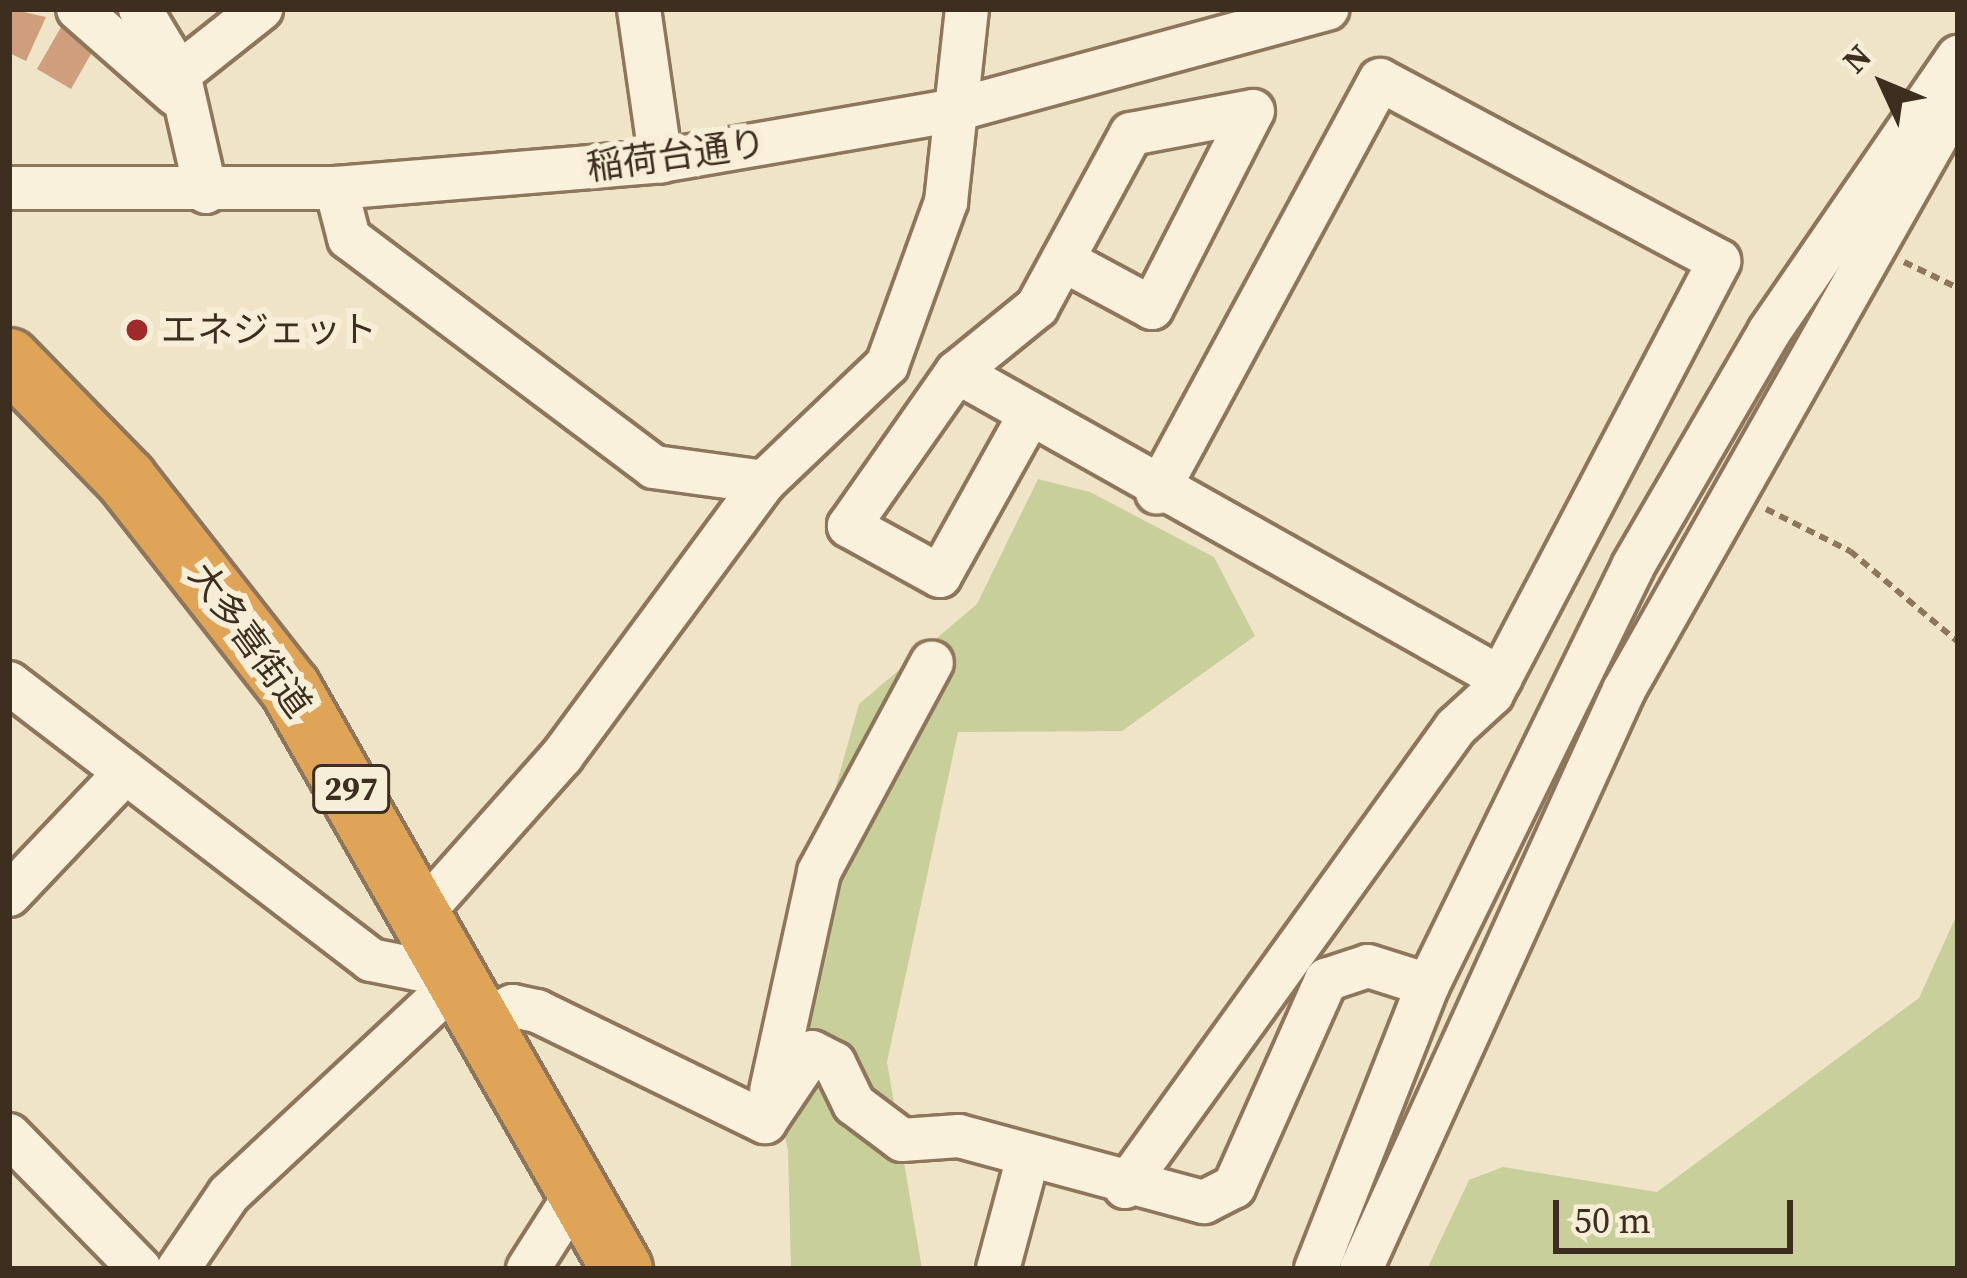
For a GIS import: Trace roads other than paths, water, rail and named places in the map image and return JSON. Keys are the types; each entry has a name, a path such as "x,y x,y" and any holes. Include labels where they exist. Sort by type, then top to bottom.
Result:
{"highway":[{"name":"大多喜街道","path":"9,358 232,611 423,912 622,1269"}],"street":[{"path":"78,9 183,88"},
{"path":"140,9 183,88 206,192"},
{"path":"183,88 261,9"},
{"path":"639,9 661,161"},
{"path":"423,912 562,756 764,482 887,365 946,202 967,9"},
{"name":"稲荷台通り","path":"9,188 206,192 336,188 661,161 955,110 1328,9"},
{"path":"1316,1269 1428,985 1532,764 1725,402 1958,57"},
{"path":"1125,1187 1501,678 1719,260 1380,80 1157,493"},
{"path":"1361,1269 1576,785 1730,492 1958,99"},
{"path":"1029,416 940,576 849,526 957,372 1037,308 1131,134 1253,111 1152,308 1063,260"},
{"path":"336,188 349,238 654,467 764,482"},
{"path":"957,372 1157,493 1501,678"},
{"path":"765,1122 818,872 932,662"},
{"path":"9,683 123,775 371,960 473,999 537,1011 765,1122"},
{"path":"1532,764 1576,785"},
{"path":"9,895 123,775"},
{"path":"765,1122 812,1052 834,1063 854,1104 902,1140 959,1136 1125,1187 1224,1197 1326,980 1368,966 1428,985"},
{"path":"178,1269 229,1194 473,999"},
{"path":"9,1135 140,1269"},
{"path":"998,1269 1028,1157"},
{"path":"527,1269 578,1192"}],"place":[{"name":"エネジェット","path":"137,330"}]}
